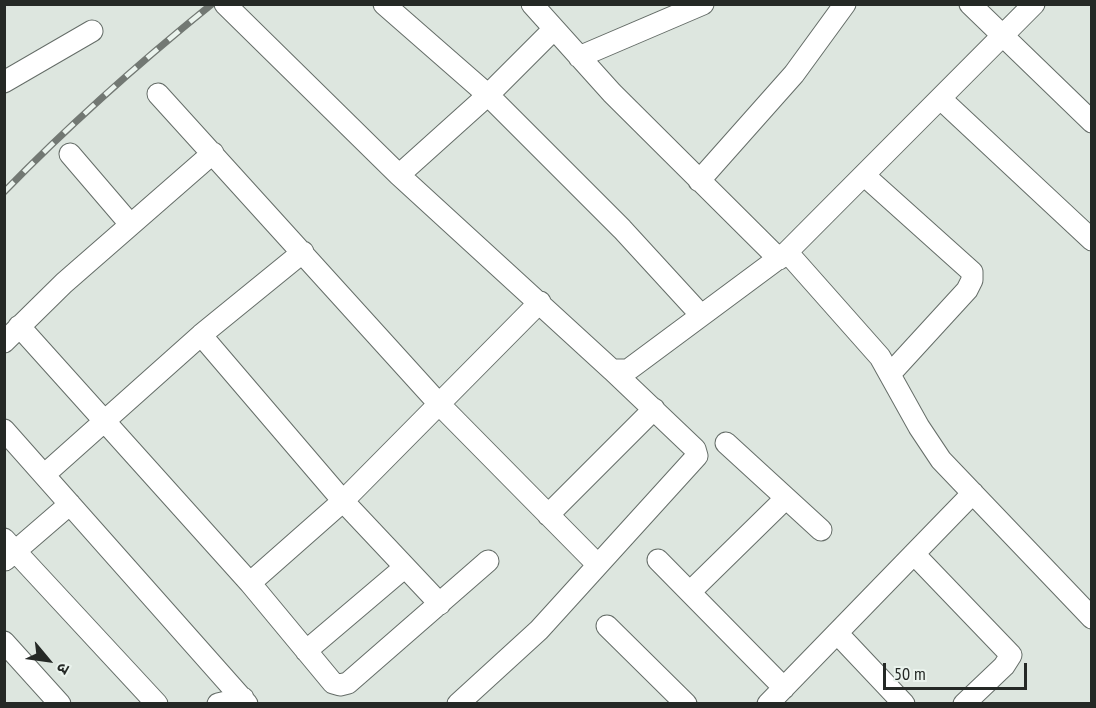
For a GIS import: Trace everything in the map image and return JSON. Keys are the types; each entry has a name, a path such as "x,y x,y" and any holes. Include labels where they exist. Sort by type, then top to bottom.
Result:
{"street":[{"path":"225,4 399,175 540,302 695,449 697,456 539,630 458,704"},
{"path":"384,4 488,95 622,229 700,314"},
{"path":"532,4 579,57 699,181 783,255 868,343 890,374 931,447 1092,618"},
{"path":"579,57 703,4"},
{"path":"699,181 794,74 845,4"},
{"path":"970,4 1092,122"},
{"path":"612,370 628,370 700,314 783,255 942,100 1035,4"},
{"path":"399,175 488,95 554,29"},
{"path":"4,82 92,31"},
{"path":"158,94 440,405 597,564"},
{"path":"942,100 1092,240"},
{"path":"4,342 130,224 213,153"},
{"path":"70,154 130,224"},
{"path":"865,176 972,272 972,280 967,290 890,374"},
{"path":"44,475 201,335 303,252"},
{"path":"250,583 343,501 540,302"},
{"path":"19,327 103,423 250,583 333,683 340,685 348,683 488,561"},
{"path":"201,335 343,501 440,604"},
{"path":"548,515 654,409"},
{"path":"4,430 245,701"},
{"path":"726,443 821,530"},
{"path":"768,704 973,494"},
{"path":"690,592 786,498"},
{"path":"70,504 8,550 157,704"},
{"path":"914,554 1011,655 1004,666 964,704"},
{"path":"658,560 784,688"},
{"path":"306,651 405,567"},
{"path":"607,626 686,704"},
{"path":"837,633 904,704"},
{"path":"6,645 60,704"},
{"path":"218,704 245,701"}],"railway":[{"path":"4,192 105,95 212,4"}]}
